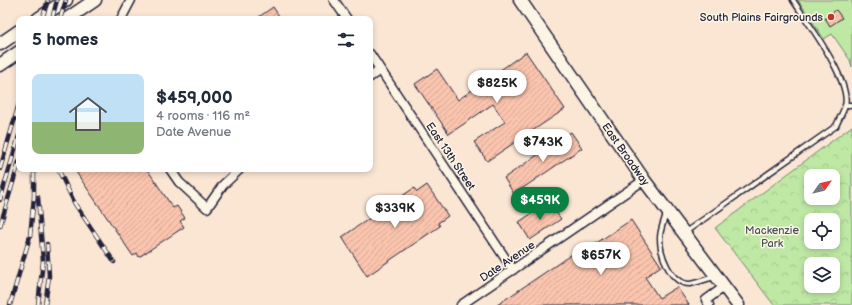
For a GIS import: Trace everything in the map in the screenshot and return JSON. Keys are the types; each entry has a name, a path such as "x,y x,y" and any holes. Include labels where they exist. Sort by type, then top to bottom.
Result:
{"main road":[{"path":"42,16 66,0"},
{"path":"71,16 95,0"},
{"name":"East Broadway","path":"520,0 644,180 738,305"},
{"path":"0,44 16,34"},
{"path":"0,65 16,54"}],"street":[{"path":"123,16 131,0"},
{"path":"334,0 345,16"},
{"name":"East 13th Street","path":"373,59 513,270"},
{"path":"373,75 380,70"},
{"path":"172,172 179,182 207,208 223,185 237,172"},
{"name":"Date Avenue","path":"462,305 644,180"},
{"path":"709,305 706,300 724,287"}],"lane":[{"path":"683,233 836,126 846,105 842,84 830,57 793,0"},
{"path":"846,105 852,105"},
{"path":"667,212 660,237 661,251 665,262 675,277 690,284 716,276"}],"green space":[{"name":"South Plains Fairgrounds","path":"798,0 852,0 852,67 850,60 832,34 824,39"},
{"name":"Mackenzie Park","path":"852,126 852,305 774,305 715,228"}],"building":[{"path":"273,7 279,16 260,16"},
{"path":"836,10 842,18 830,26 825,18"},
{"path":"526,52 565,109 487,161 474,142 505,122 493,104 449,134 415,84 437,69 458,100"},
{"path":"571,132 582,148 514,194 504,178"},
{"path":"76,172 149,172 173,208 177,206 185,218 180,221 184,227 139,257 137,253 133,256"},
{"path":"427,185 448,216 438,223 440,226 367,276 342,237 414,188 417,192"},
{"path":"549,202 561,219 530,240 519,222"},
{"path":"631,220 661,266 645,277 659,298 677,287 689,305 497,305 587,244 589,248"}],"railway":[{"path":"43,16 48,0"},
{"path":"53,16 57,0"},
{"path":"61,16 66,0"},
{"path":"0,169 16,114"},
{"path":"0,200 16,146"},
{"path":"0,226 16,172"},
{"path":"10,305 30,236 34,197 34,172"},
{"path":"59,172 75,204 114,262"},
{"path":"38,197 43,261 38,305"},
{"path":"45,305 49,276 47,244"}],"place":[{"name":"South Plains Fairgrounds","path":"831,17"}]}
